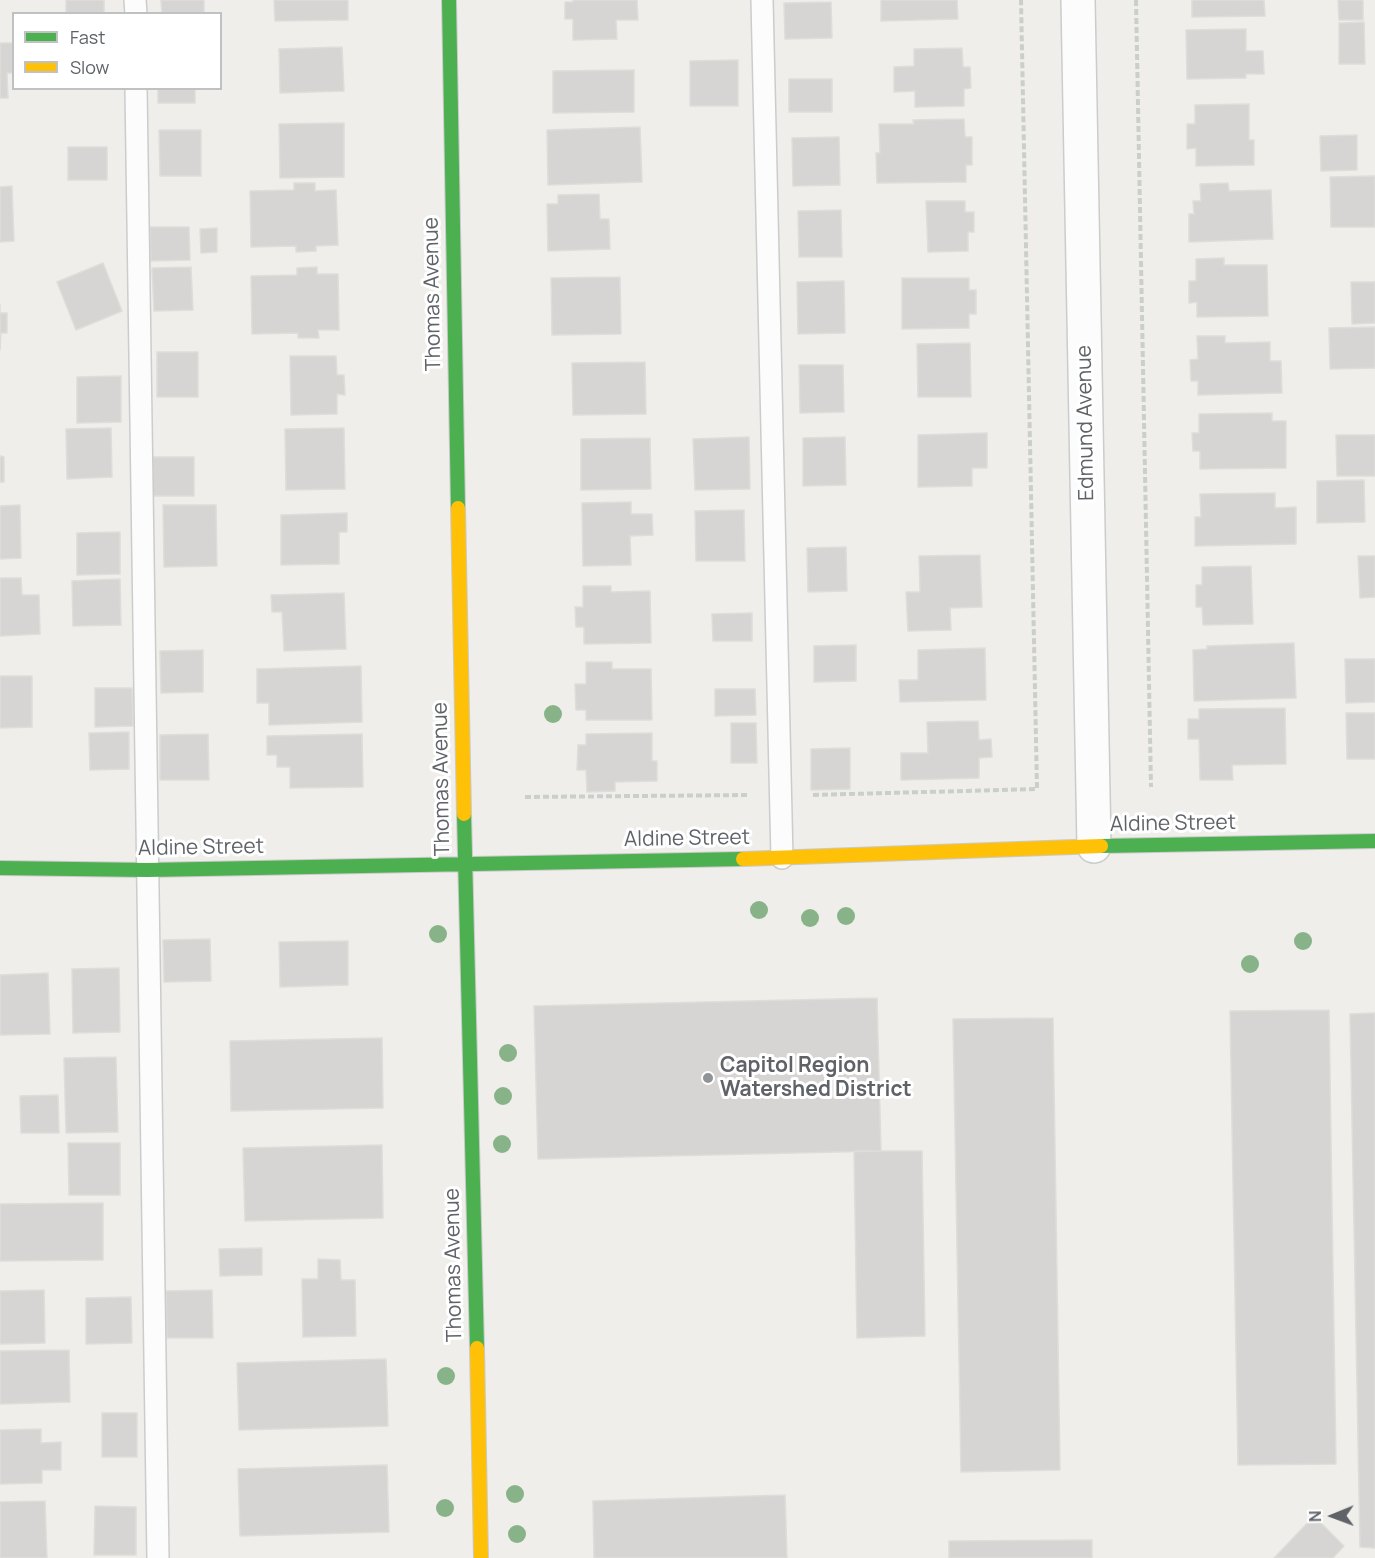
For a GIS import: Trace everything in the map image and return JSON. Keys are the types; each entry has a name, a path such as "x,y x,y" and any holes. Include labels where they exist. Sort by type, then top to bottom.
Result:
{"street":[{"name":"Thomas Avenue","path":"449,0 481,1558"},
{"name":"Edmund Avenue","path":"1078,0 1094,846"},
{"name":"Aldine Street","path":"0,868 147,870 465,865 782,858 1094,846 1375,841"}],"lane":[{"path":"762,0 782,858"},
{"path":"136,90 158,1558"}],"path":[{"path":"525,797 781,795 1037,789 1021,0"},
{"path":"1136,0 1151,787"}],"building":[{"path":"66,0 104,0 104,12 66,12"},
{"path":"161,0 204,0 204,12 162,12"},
{"path":"274,0 348,0 348,20 275,21"},
{"path":"573,0 637,0 638,20 616,20 617,39 573,40 573,19 565,19 565,2 573,2"},
{"path":"881,0 957,0 958,19 881,21"},
{"path":"1192,0 1264,0 1265,16 1192,17"},
{"path":"1338,0 1363,0 1363,20 1339,20"},
{"path":"831,2 832,38 785,39 784,3"},
{"path":"1364,22 1365,64 1339,64 1339,23"},
{"path":"1246,29 1246,51 1263,51 1264,74 1246,74 1246,78 1187,79 1186,30"},
{"path":"0,43 12,43 12,73 7,73 8,98 0,98"},
{"path":"342,47 344,91 280,93 279,49"},
{"path":"962,48 963,67 970,67 971,88 964,89 964,106 915,107 915,91 894,92 894,67 914,66 914,49"},
{"path":"738,60 738,106 690,106 690,61"},
{"path":"634,70 634,112 553,113 553,71"},
{"path":"789,79 832,79 832,112 789,112"},
{"path":"158,90 195,90 195,103 158,103"},
{"path":"1249,104 1249,140 1254,140 1254,165 1196,166 1196,148 1187,149 1187,124 1195,124 1195,105"},
{"path":"964,119 965,137 972,137 972,165 966,165 966,182 877,183 876,153 880,153 879,124 914,124 913,120"},
{"path":"344,123 344,177 280,178 279,124"},
{"path":"640,127 642,182 548,185 547,130"},
{"path":"159,130 201,130 201,176 160,176"},
{"path":"1357,135 1357,170 1321,171 1320,136"},
{"path":"839,137 840,185 793,186 792,138"},
{"path":"68,147 107,147 107,180 68,180"},
{"path":"1375,176 1375,227 1331,227 1330,177"},
{"path":"294,183 315,183 315,191 336,190 338,245 316,246 316,251 296,252 296,246 251,247 250,191 294,190"},
{"path":"1228,183 1229,191 1271,190 1273,239 1189,242 1189,214 1194,214 1193,201 1201,201 1200,184"},
{"path":"12,186 14,241 0,242 0,187"},
{"path":"599,194 600,219 609,219 610,249 548,251 547,204 558,204 558,195"},
{"path":"926,201 965,201 965,212 974,212 974,232 968,232 968,251 928,252"},
{"path":"841,210 842,257 799,257 798,211"},
{"path":"150,227 189,227 190,260 151,261"},
{"path":"217,228 217,252 201,253 200,229"},
{"path":"1224,258 1224,265 1267,265 1268,316 1197,317 1197,302 1189,303 1189,281 1196,281 1196,259"},
{"path":"103,263 122,311 76,330 57,282"},
{"path":"191,267 193,310 154,311 152,268"},
{"path":"317,267 317,274 338,274 339,330 318,330 319,338 298,338 298,333 252,334 251,276 297,275 297,268"},
{"path":"620,277 621,334 552,335 551,278"},
{"path":"902,278 969,278 969,290 976,290 976,314 969,314 969,328 902,329"},
{"path":"844,281 845,333 798,334 797,282"},
{"path":"1351,282 1375,282 1375,323 1352,324"},
{"path":"0,313 7,313 7,333 1,333 0,350"},
{"path":"1375,327 1375,368 1330,369 1329,328"},
{"path":"1197,336 1225,336 1225,343 1270,342 1270,361 1281,361 1282,393 1198,395 1198,381 1191,381 1190,360 1198,359"},
{"path":"970,343 971,397 918,397 917,344"},
{"path":"157,352 198,352 198,397 157,397"},
{"path":"290,356 336,356 337,375 344,375 345,395 337,394 337,414 291,415"},
{"path":"645,362 646,414 573,415 572,363"},
{"path":"799,365 843,365 844,412 800,413"},
{"path":"121,376 121,422 77,423 77,377"},
{"path":"1272,413 1272,421 1286,421 1286,468 1200,469 1200,451 1193,451 1192,433 1199,433 1199,414"},
{"path":"111,428 112,477 67,479 66,429"},
{"path":"344,428 345,489 286,490 285,429"},
{"path":"987,433 987,468 972,468 972,486 918,487 918,435"},
{"path":"1336,435 1375,435 1375,476 1337,476"},
{"path":"749,437 750,489 695,490 693,439"},
{"path":"845,437 846,485 803,486 803,438"},
{"path":"650,438 651,489 581,490 581,439"},
{"path":"0,456 4,457 4,482 0,482"},
{"path":"153,457 194,457 194,496 153,496"},
{"path":"1364,480 1365,522 1317,523 1317,481"},
{"path":"1275,493 1275,508 1296,507 1296,544 1195,546 1195,517 1201,517 1200,494"},
{"path":"631,502 631,514 652,514 653,535 630,536 631,565 583,566 582,503"},
{"path":"20,505 21,558 0,559 0,506"},
{"path":"163,505 216,505 217,566 164,567"},
{"path":"744,510 745,561 696,561 695,511"},
{"path":"347,513 347,532 339,532 339,564 281,565 281,515"},
{"path":"120,532 120,574 77,575 77,533"},
{"path":"846,547 847,591 808,592 807,548"},
{"path":"980,555 982,607 950,608 951,630 908,631 906,592 920,592 919,556"},
{"path":"1358,556 1375,556 1375,597 1360,598"},
{"path":"1251,566 1253,624 1203,625 1202,607 1196,607 1196,585 1202,585 1202,567"},
{"path":"0,578 21,578 22,595 39,595 40,634 0,636"},
{"path":"120,579 121,625 73,626 72,581"},
{"path":"583,586 611,586 611,592 650,591 651,643 584,644 584,627 576,627 575,607 583,607"},
{"path":"344,593 346,649 284,651 282,612 272,612 271,595"},
{"path":"752,613 752,641 713,641 712,614"},
{"path":"1294,643 1296,698 1194,701 1193,650 1207,649 1207,646"},
{"path":"856,645 856,681 814,682 814,646"},
{"path":"985,648 986,700 900,702 899,680 918,680 918,650"},
{"path":"203,650 203,692 161,693 160,651"},
{"path":"1345,659 1375,659 1375,702 1346,703"},
{"path":"586,662 612,662 612,669 651,669 652,720 586,720 586,710 576,710 575,684 586,684"},
{"path":"361,666 362,722 269,725 269,703 257,703 257,669"},
{"path":"0,676 32,676 32,727 0,728"},
{"path":"95,688 132,688 133,726 95,727"},
{"path":"715,689 755,689 756,715 715,716"},
{"path":"1285,708 1286,764 1232,765 1233,780 1200,780 1199,739 1188,739 1188,719 1199,719 1199,709"},
{"path":"1346,713 1375,713 1375,759 1347,759"},
{"path":"978,721 979,740 991,739 992,757 979,758 979,778 901,780 901,753 928,753 927,722"},
{"path":"731,723 756,723 757,763 731,763"},
{"path":"129,732 129,769 90,770 89,733"},
{"path":"652,733 652,761 657,761 657,781 615,782 615,791 587,792 586,770 577,770 578,745 586,745 586,734"},
{"path":"208,734 209,780 160,780 160,735"},
{"path":"362,734 363,787 290,788 290,767 277,767 277,755 267,755 267,736"},
{"path":"850,748 850,789 811,790 811,749"},
{"path":"210,939 211,981 164,982 163,940"},
{"path":"348,941 348,985 280,987 279,942"},
{"path":"119,968 120,1032 73,1033 72,969"},
{"path":"48,973 50,1034 0,1035 0,975"},
{"name":"Capitol Region Watershed District","path":"877,998 881,1151 538,1159 534,1006"},
{"path":"1329,1010 1336,1464 1238,1465 1230,1011"},
{"path":"1375,1013 1374,1548 1360,1547 1350,1014"},
{"path":"1053,1018 1060,1470 961,1472 953,1019"},
{"path":"382,1038 383,1108 231,1111 230,1041"},
{"path":"116,1057 118,1132 66,1133 64,1058"},
{"path":"58,1095 59,1133 21,1133 20,1096"},
{"path":"68,1143 120,1143 120,1195 69,1195"},
{"path":"382,1145 383,1218 245,1221 243,1148"},
{"path":"854,1151 922,1151 925,1336 857,1338"},
{"path":"103,1203 103,1260 0,1261 0,1204"},
{"path":"262,1248 262,1275 220,1276 219,1249"},
{"path":"318,1259 340,1260 341,1280 355,1280 356,1336 303,1337 302,1279 318,1279"},
{"path":"44,1290 45,1343 0,1344 0,1291"},
{"path":"212,1290 213,1338 167,1338 166,1291"},
{"path":"131,1297 132,1343 86,1344 86,1298"},
{"path":"69,1350 70,1402 0,1404 0,1351"},
{"path":"386,1359 388,1426 239,1430 237,1363"},
{"path":"102,1413 137,1413 137,1457 102,1457"},
{"path":"41,1429 41,1443 61,1442 61,1470 42,1470 42,1483 0,1484 0,1430"},
{"path":"387,1465 389,1532 240,1536 238,1469"},
{"path":"785,1495 787,1558 594,1558 593,1501"},
{"path":"45,1501 47,1558 0,1558 0,1502"},
{"path":"95,1506 136,1507 136,1555 94,1555"},
{"path":"1314,1516 1344,1546 1333,1558 1274,1558"},
{"path":"1092,1540 1092,1558 949,1558 949,1541"}],"traffic: fast":[{"path":"449,0 458,508"},
{"path":"464,814 477,1348"},
{"path":"1101,846 1375,841"},
{"path":"0,868 147,870 743,859"}],"traffic: slow":[{"path":"458,508 464,814"},
{"path":"743,859 1101,846"},
{"path":"477,1348 481,1558"}],"place":[{"name":"Capitol Region Watershed District","path":"708,1078"}]}
